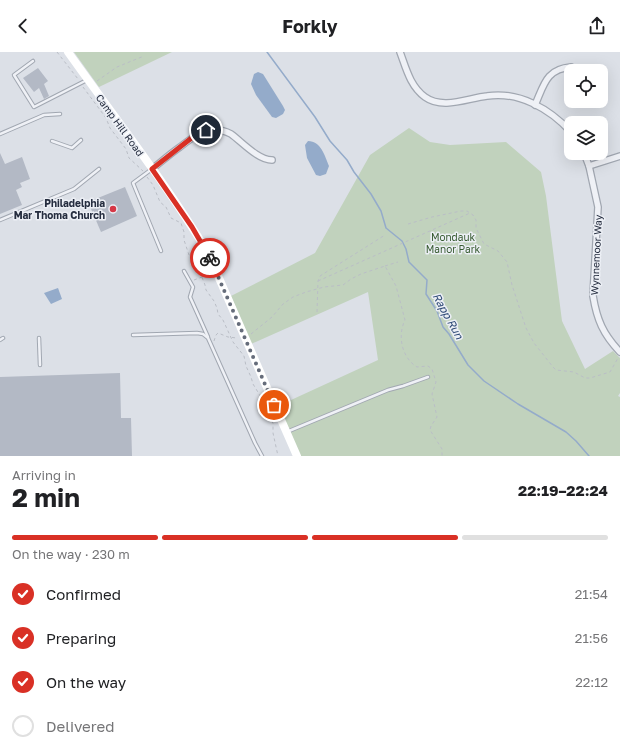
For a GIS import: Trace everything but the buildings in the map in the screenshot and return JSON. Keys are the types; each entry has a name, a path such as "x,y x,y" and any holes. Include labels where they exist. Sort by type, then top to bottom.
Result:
{"street":[{"name":"Camp Hill Road","path":"68,52 87,83 152,169 208,253 297,456"},
{"path":"400,52 412,83 429,100 443,103 502,95 519,98 558,118 564,124"},
{"path":"535,105 551,74 557,69 564,68"},
{"path":"152,169 194,136 206,130 216,129 231,134 258,155 268,160 272,160"},
{"path":"589,166 620,156"},
{"name":"Wynnemoor Way","path":"587,160 598,207 593,296 597,316 603,331 620,353"}],"lane":[{"path":"33,61 14,75 34,107 87,83"},
{"path":"0,134 44,115 60,114"},
{"path":"52,141 72,148 82,140"},
{"path":"0,220 74,190 99,169"},
{"path":"152,169 133,183 161,251"},
{"path":"184,271 193,287 190,297 262,456"},
{"path":"133,335 197,333 203,334 208,338"},
{"path":"39,338 40,365"},
{"path":"286,432 388,390 428,377"}],"path":[{"path":"58,52 87,83 110,128 126,149 129,158 141,168 153,185 160,202 166,207 171,218 181,223 184,228 184,240 189,255 197,261 206,290 214,301 218,314 223,320 233,342 244,356 246,366 252,377 252,384 262,398 269,413 269,418 273,423 273,433 278,456"},
{"path":"87,83 117,67 144,56"},
{"path":"408,224 432,217 467,211 471,213 476,220 476,228 484,244 498,251 507,262 512,285 526,328 534,343 552,367 556,370 569,371 585,378 590,378 610,372 620,353"},
{"path":"318,281 471,213"},
{"path":"317,312 319,289 318,281 320,276 385,235"},
{"path":"211,342 218,334 240,339 259,329 283,304 293,296 319,289 343,285 361,274 398,262"},
{"path":"384,266 396,286 405,320 401,340 406,356 417,368 428,366 433,372 436,382 432,394 438,417 431,426 430,430 442,449 442,456"},
{"path":"190,282 216,271"}],"green space":[{"path":"74,52 172,52 99,87"},
{"name":"Mondauk Manor Park","path":"409,128 430,142 450,145 506,142 541,172 546,196 562,321 585,369 613,351 620,358 620,393 618,396 620,397 620,456 300,456 278,406 378,360 368,292 251,344 231,296 315,253 370,155"}],"water":[{"path":"258,72 263,74 285,110 283,114 276,118 272,117 256,95 251,84 254,74"},
{"path":"308,141 316,144 322,150 329,166 326,174 320,176 316,175 307,158 305,145"},
{"path":"58,288 62,299 51,304 44,293"}],"waterway":[{"name":"Rapp Run","path":"267,52 315,117 330,141 347,160 354,172 371,194 381,211 386,228 402,241 406,249 409,262 427,280 426,294 437,311 443,327 468,365 484,381 518,404 566,432 589,456"}],"way so far":[{"path":"210,258 274,405"}],"place":[{"name":"Philadelphia Mar Thoma Church","path":"113,209"}],"route":[{"path":"206,130 194,136 152,169 192,227 210,258"}]}
